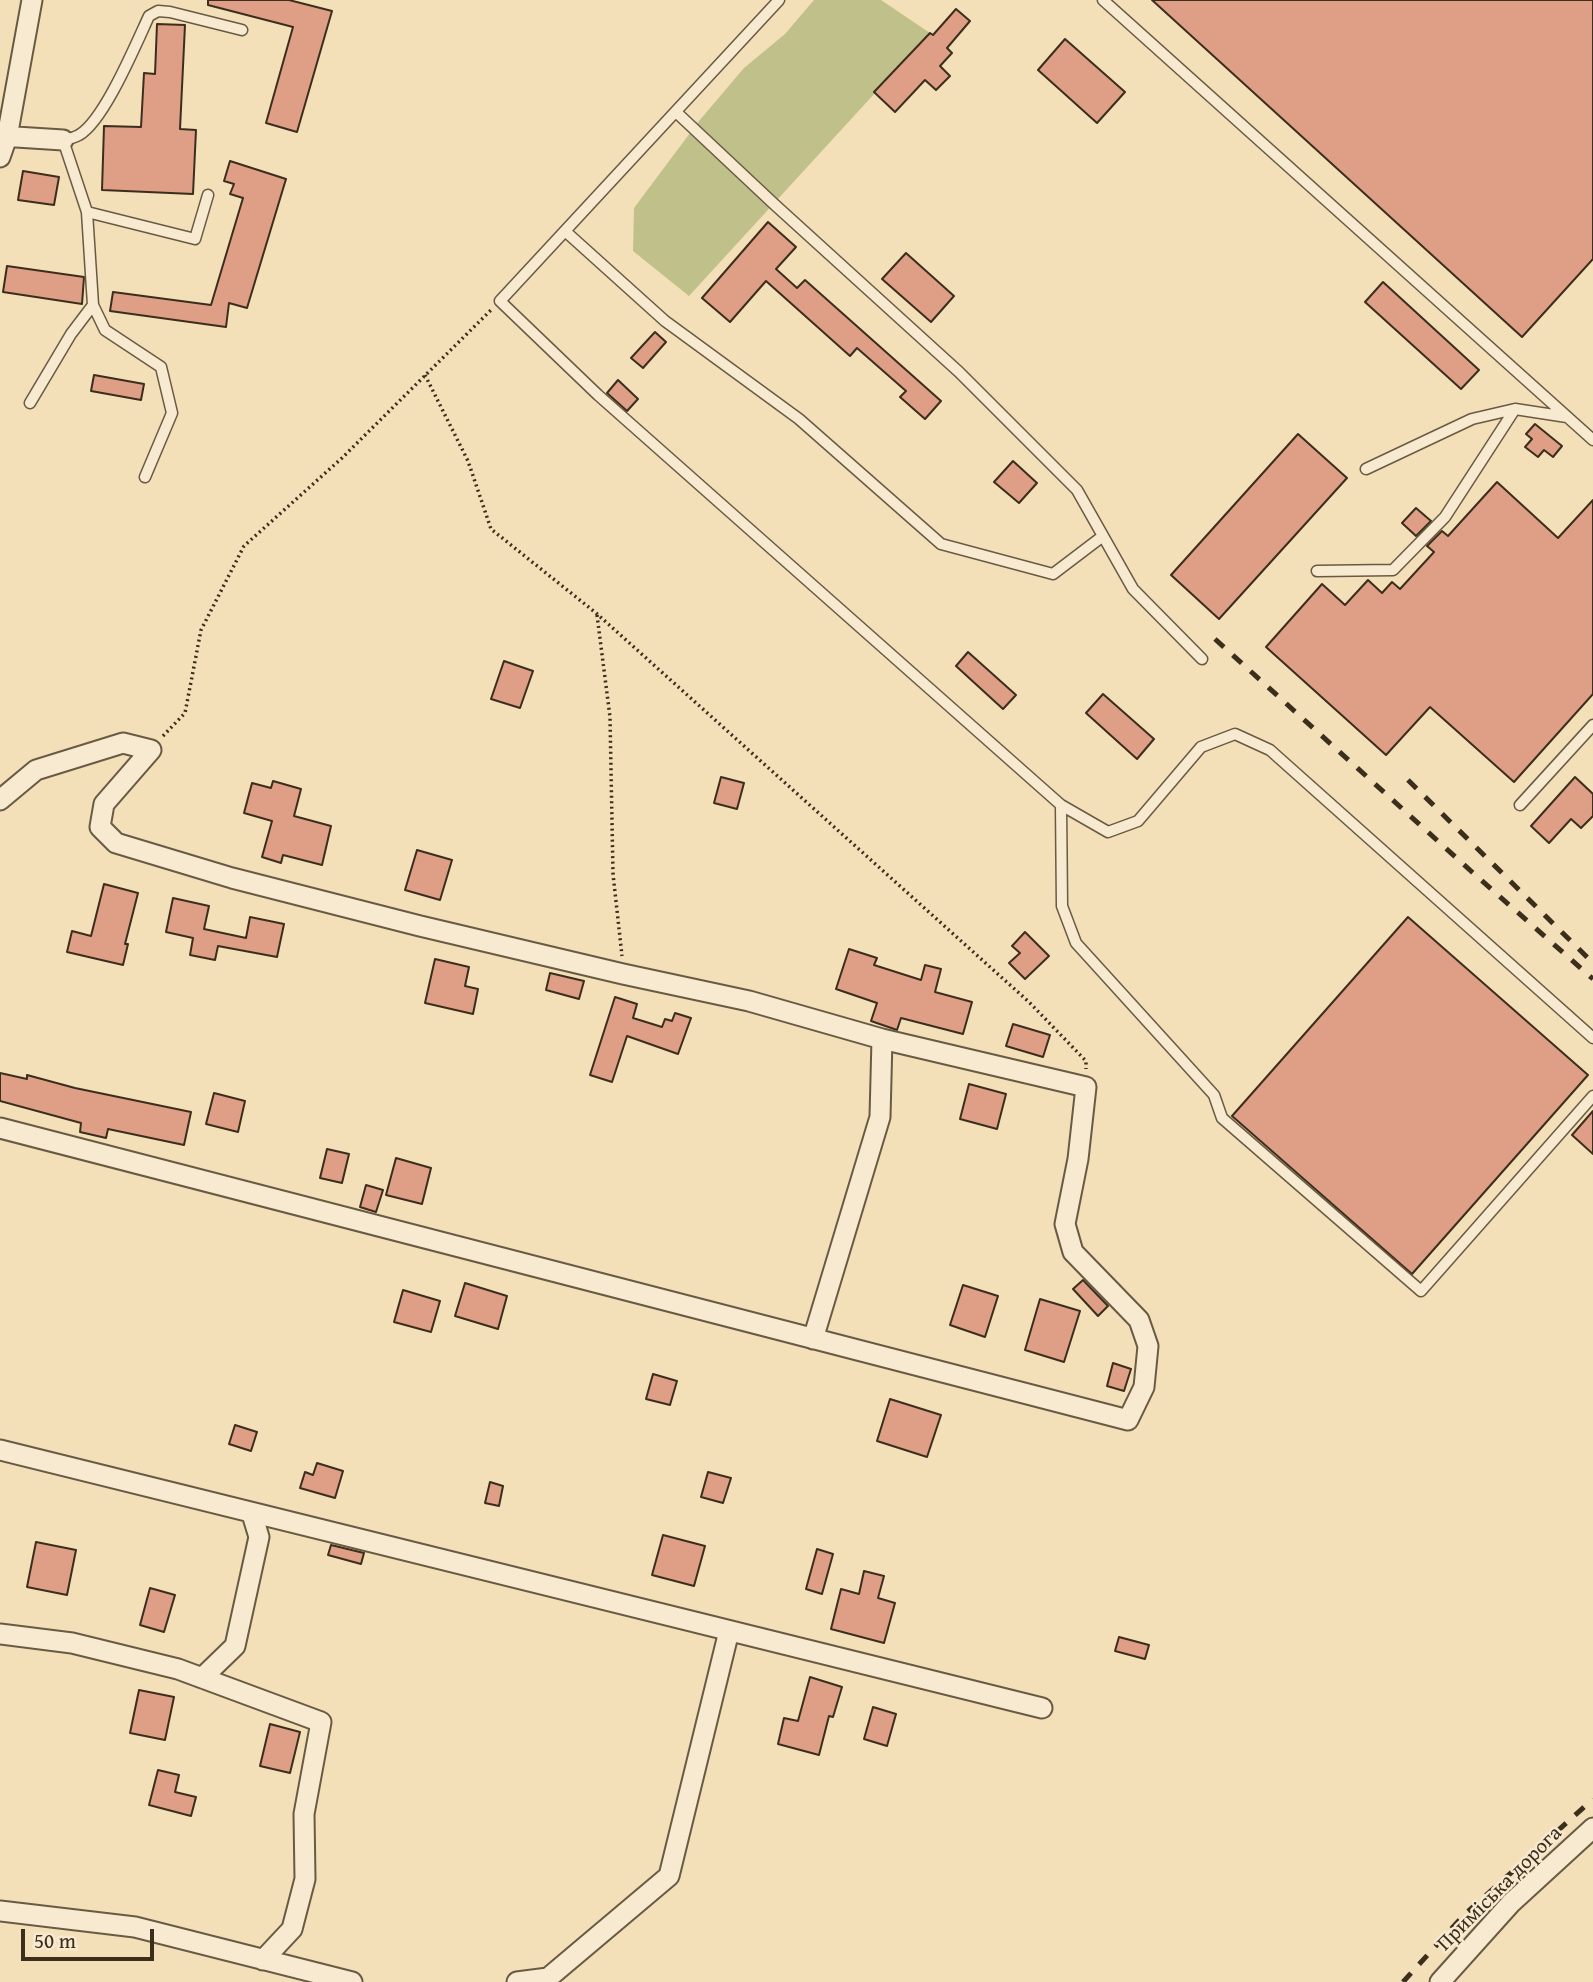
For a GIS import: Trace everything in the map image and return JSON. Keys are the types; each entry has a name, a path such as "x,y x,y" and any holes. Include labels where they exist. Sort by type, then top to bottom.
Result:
{"street":[{"path":"0,157 32,0"},
{"path":"3,136 63,140"},
{"path":"0,800 36,770 123,743 151,750 104,804 100,827 116,843 246,882 420,926 750,1001 882,1039 1086,1087 1078,1158 1065,1224 1073,1252 1139,1320 1148,1346 1144,1387 1128,1420 0,1128"},
{"path":"813,1339 880,1117 882,1039"},
{"path":"0,1450 1042,1709"},
{"path":"202,1678 234,1646 259,1537 252,1514"},
{"path":"517,1982 548,1978 669,1876 729,1631"},
{"path":"0,1634 72,1643 178,1669 321,1722 304,1814 305,1879 292,1929 263,1960"},
{"name":"Приміська дорога","path":"1440,1982 1511,1903 1593,1828"},
{"path":"0,1911 135,1927 352,1982"}],"lane":[{"path":"779,0 500,301 598,395 1062,805 1108,832 1139,821 1201,747 1235,734 1270,750 1593,1038"},
{"path":"1104,0 1593,440"},
{"path":"145,477 172,413 162,367 105,330 93,305 87,212 63,140 79,135 93,123 116,85 149,16 158,11 170,12 242,30"},
{"path":"676,111 959,372 1077,490 1133,589 1202,659"},
{"path":"87,212 195,239 208,195"},
{"path":"565,231 665,321 799,419 941,544 1053,573 1103,536"},
{"path":"30,403 71,334 93,305"},
{"path":"1366,469 1472,419 1515,409 1567,417"},
{"path":"1317,571 1393,570 1445,517 1515,409"},
{"path":"1520,805 1593,725"},
{"path":"1062,805 1062,906 1076,943 1214,1096 1222,1118 1421,1291 1593,1096"}],"path":[{"path":"151,750 184,713 201,630 244,546 342,457 500,301"},
{"path":"425,375 468,461 491,529 596,613 1029,1002 1086,1060 1086,1087"},
{"path":"596,613 610,717 613,874 623,974"}],"green space":[{"path":"814,0 881,0 930,33 689,296 633,251 634,208 699,121 744,68 785,34"}],"building":[{"path":"208,0 289,0 332,11 297,132 266,123 293,27 208,5"},
{"path":"1152,0 1593,0 1593,259 1522,337"},
{"path":"956,9 970,21 947,48 952,53 940,66 950,76 936,90 925,80 895,112 874,92"},
{"path":"157,24 185,25 180,129 196,130 193,194 102,190 104,126 141,127 144,73 155,74"},
{"path":"1065,39 1125,92 1097,123 1038,70"},
{"path":"230,161 286,179 247,308 229,303 226,327 110,311 113,292 211,305 243,198 230,194 234,184 224,181"},
{"path":"23,171 59,177 54,205 18,200"},
{"path":"768,222 796,247 776,269 797,288 805,280 941,401 925,419 900,397 906,391 857,348 850,356 766,281 730,322 702,298"},
{"path":"906,253 954,296 931,322 882,279"},
{"path":"7,266 84,277 82,304 3,292"},
{"path":"1383,282 1479,370 1461,389 1365,302"},
{"path":"655,332 666,342 643,368 631,358"},
{"path":"94,375 144,384 141,400 91,391"},
{"path":"618,380 638,399 627,411 607,393"},
{"path":"1535,424 1562,446 1553,457 1544,450 1538,457 1525,447 1532,439 1526,434"},
{"path":"1298,434 1347,478 1219,619 1171,575"},
{"path":"1013,461 1037,483 1019,503 994,482"},
{"path":"1497,482 1558,538 1593,500 1593,694 1514,782 1430,707 1386,755 1266,647 1322,584 1345,605 1368,580 1382,593 1392,582 1400,589 1434,552 1427,546 1442,531 1448,536"},
{"path":"1416,508 1431,521 1416,536 1402,523"},
{"path":"968,652 1016,695 1003,709 956,666"},
{"path":"504,661 533,671 520,708 491,699"},
{"path":"1103,694 1154,739 1137,759 1086,713"},
{"path":"721,777 744,783 737,809 714,803"},
{"path":"1575,777 1593,794 1593,816 1581,828 1571,819 1549,843 1531,826"},
{"path":"273,781 301,789 294,816 331,826 322,865 283,855 281,863 262,857 272,821 244,813 252,783 271,788"},
{"path":"417,850 452,860 440,900 405,890"},
{"path":"104,884 138,893 125,944 128,944 123,965 67,952 72,931 91,936"},
{"path":"173,898 209,906 204,929 246,938 250,917 284,924 277,957 218,946 215,960 190,955 193,938 166,932"},
{"path":"1408,917 1588,1075 1412,1274 1232,1116"},
{"path":"1025,932 1049,956 1025,979 1009,963 1020,953 1012,946"},
{"path":"849,949 877,958 874,965 921,980 925,965 941,969 935,992 972,1002 963,1034 901,1018 897,1030 871,1021 877,1003 836,989"},
{"path":"435,959 469,967 465,986 478,989 473,1014 425,1003"},
{"path":"550,973 584,981 579,999 546,990"},
{"path":"615,997 637,1004 633,1018 662,1027 665,1019 672,1021 675,1013 691,1018 678,1054 627,1036 612,1082 590,1075"},
{"path":"1013,1024 1050,1035 1043,1057 1006,1046"},
{"path":"0,1073 27,1079 27,1075 75,1088 191,1112 184,1145 108,1129 106,1138 80,1132 81,1123 0,1101"},
{"path":"969,1084 1006,1094 997,1129 960,1119"},
{"path":"214,1093 245,1101 238,1132 206,1124"},
{"path":"1593,1111 1593,1154 1572,1135"},
{"path":"327,1149 349,1154 342,1183 320,1178"},
{"path":"396,1158 431,1168 422,1204 386,1195"},
{"path":"366,1185 383,1190 376,1212 360,1207"},
{"path":"1083,1280 1108,1306 1098,1316 1073,1289"},
{"path":"465,1283 507,1296 498,1329 455,1316"},
{"path":"963,1285 998,1296 985,1337 950,1325"},
{"path":"403,1290 440,1301 431,1332 394,1322"},
{"path":"1040,1299 1080,1311 1064,1362 1025,1350"},
{"path":"1113,1363 1131,1369 1124,1391 1107,1386"},
{"path":"653,1374 677,1381 670,1405 646,1399"},
{"path":"890,1399 941,1415 927,1457 877,1441"},
{"path":"235,1425 257,1432 251,1451 229,1444"},
{"path":"317,1463 343,1471 335,1498 300,1488 305,1472 313,1475"},
{"path":"708,1472 731,1478 723,1503 701,1497"},
{"path":"490,1482 503,1486 499,1506 485,1503"},
{"path":"663,1535 705,1546 694,1586 652,1575"},
{"path":"36,1542 76,1550 67,1595 27,1587"},
{"path":"331,1545 364,1553 361,1564 328,1555"},
{"path":"817,1549 833,1554 822,1594 806,1589"},
{"path":"864,1571 884,1576 878,1598 895,1603 884,1643 831,1629 841,1589 859,1594"},
{"path":"150,1588 175,1595 164,1632 140,1625"},
{"path":"1119,1637 1149,1645 1145,1659 1115,1651"},
{"path":"810,1677 842,1687 833,1717 829,1716 819,1755 778,1744 784,1718 798,1721"},
{"path":"139,1690 174,1697 165,1740 130,1733"},
{"path":"873,1707 896,1714 887,1746 864,1739"},
{"path":"270,1724 300,1732 290,1773 260,1766"},
{"path":"158,1770 179,1775 175,1792 196,1797 191,1816 149,1805"}],"railway":[{"path":"1215,639 1593,979"},
{"path":"1408,780 1593,963"},
{"path":"1403,1982 1463,1916 1593,1799"}]}
